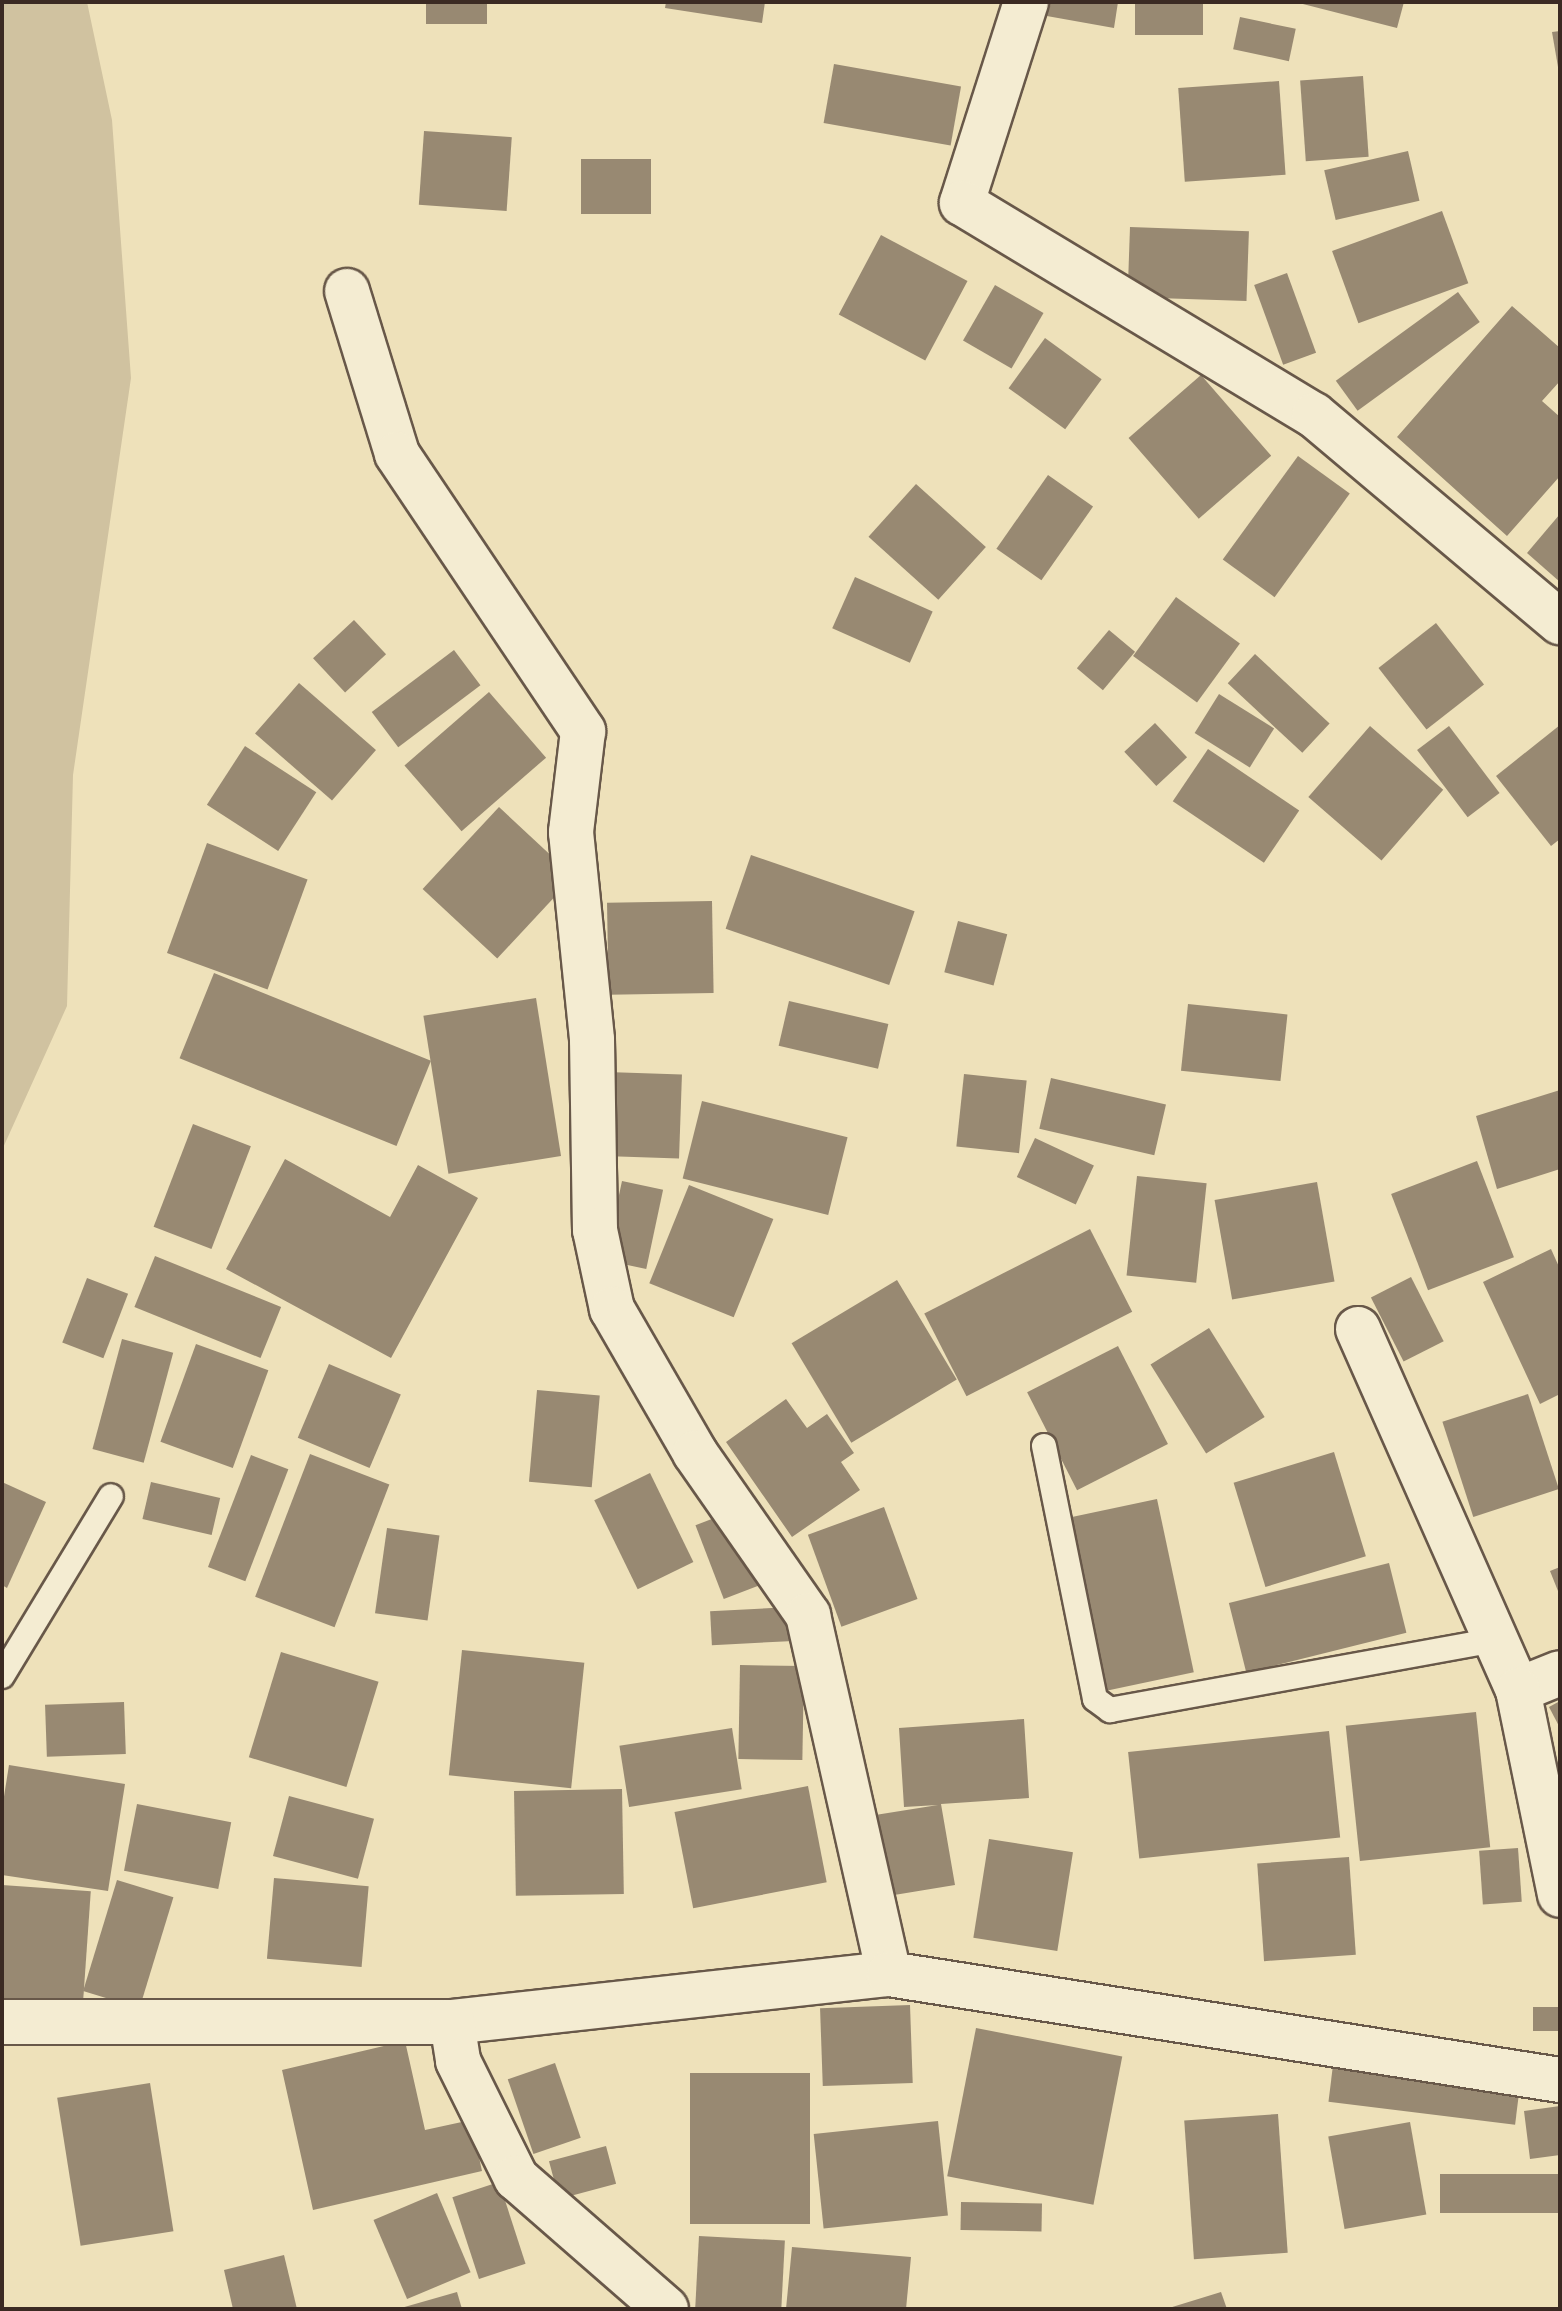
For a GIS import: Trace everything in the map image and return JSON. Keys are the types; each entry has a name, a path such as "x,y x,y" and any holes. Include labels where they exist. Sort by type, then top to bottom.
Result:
{"street":[{"path":"1026,2 962,203 1314,415 1560,622"},
{"path":"347,291 397,454 583,731 571,832 592,1040 595,1230 612,1309 695,1453 808,1615 889,1974"},
{"path":"1358,1329 1518,1690 1560,1895"},
{"path":"1518,1690 1560,1673"},
{"path":"2,2022 452,2022 889,1974 1560,2080"},
{"path":"452,2022 458,2061 516,2178 666,2309"}],"lane":[{"path":"1044,1446 1095,1699 1110,1710 1496,1640"},
{"path":"2,1676 111,1496"}],"shaded area":[{"path":"2,2 87,2 112,120 131,378 73,775 67,1006 2,1150"}],"building":[{"path":"426,2 487,2 487,24 426,24"},
{"path":"666,2 765,2 762,23 665,8"},
{"path":"1032,2 1118,2 1114,28 1030,13"},
{"path":"1135,2 1203,2 1203,35 1135,35"},
{"path":"1295,2 1404,2 1397,28"},
{"path":"1240,17 1296,29 1289,61 1233,49"},
{"path":"1560,31 1560,67 1558,67 1552,32"},
{"path":"834,64 961,86 951,145 824,123"},
{"path":"1363,76 1369,157 1306,161 1300,80"},
{"path":"1279,81 1286,175 1185,182 1178,88"},
{"path":"424,131 512,137 507,211 419,205"},
{"path":"1408,151 1419,201 1336,220 1324,170"},
{"path":"581,159 651,159 651,214 581,214"},
{"path":"1442,211 1468,283 1358,323 1332,251"},
{"path":"1130,227 1249,231 1246,301 1128,297"},
{"path":"881,235 968,281 925,360 839,314"},
{"path":"1287,273 1316,353 1283,365 1254,285"},
{"path":"995,285 1043,313 1011,368 963,340"},
{"path":"1458,292 1480,322 1358,411 1336,381"},
{"path":"1512,306 1560,348 1560,381 1542,401 1560,417 1560,476 1507,536 1397,437"},
{"path":"1045,338 1102,379 1065,429 1009,388"},
{"path":"1201,375 1271,456 1199,519 1129,438"},
{"path":"1298,456 1350,494 1275,597 1223,560"},
{"path":"1048,475 1093,507 1041,580 996,549"},
{"path":"916,484 986,547 938,600 868,537"},
{"path":"1560,514 1560,582 1527,553"},
{"path":"855,577 933,612 910,663 832,628"},
{"path":"1176,597 1240,643 1197,702 1133,656"},
{"path":"354,620 386,654 345,693 313,658"},
{"path":"1436,623 1484,684 1426,729 1378,668"},
{"path":"1109,630 1135,652 1103,690 1077,668"},
{"path":"454,650 480,685 398,747 372,712"},
{"path":"1255,654 1330,724 1302,753 1228,683"},
{"path":"299,683 376,750 332,800 255,734"},
{"path":"489,692 546,758 462,831 404,765"},
{"path":"1219,694 1274,728 1250,767 1195,733"},
{"path":"1155,723 1187,757 1156,786 1124,752"},
{"path":"1560,725 1560,839 1551,846 1496,776"},
{"path":"1370,726 1443,790 1382,861 1308,797"},
{"path":"1449,726 1500,793 1468,817 1417,750"},
{"path":"245,746 316,792 278,851 207,805"},
{"path":"1208,749 1299,811 1264,863 1173,801"},
{"path":"499,807 574,877 497,958 423,889"},
{"path":"207,843 308,880 268,990 167,953"},
{"path":"751,855 915,911 889,985 726,929"},
{"path":"712,901 714,993 609,995 607,903"},
{"path":"958,921 1007,934 994,985 944,972"},
{"path":"214,973 431,1061 396,1146 180,1058"},
{"path":"536,998 561,1156 448,1174 423,1016"},
{"path":"789,1001 888,1024 878,1069 779,1046"},
{"path":"1188,1004 1287,1014 1280,1081 1181,1071"},
{"path":"607,1072 682,1075 679,1159 604,1156"},
{"path":"964,1074 1027,1081 1019,1153 956,1147"},
{"path":"1051,1078 1166,1105 1154,1155 1039,1129"},
{"path":"1560,1090 1560,1169 1497,1189 1476,1116"},
{"path":"702,1101 848,1137 828,1215 683,1179"},
{"path":"193,1124 251,1146 211,1249 154,1227"},
{"path":"1035,1138 1094,1165 1076,1204 1017,1177"},
{"path":"285,1159 390,1217 418,1165 478,1198 391,1358 226,1269"},
{"path":"1477,1161 1514,1257 1428,1290 1391,1194"},
{"path":"1137,1176 1207,1183 1196,1283 1127,1275"},
{"path":"622,1181 663,1190 646,1269 605,1260"},
{"path":"1317,1182 1335,1281 1232,1300 1215,1200"},
{"path":"689,1185 773,1219 734,1317 649,1283"},
{"path":"1090,1229 1132,1312 966,1396 924,1313"},
{"path":"1551,1249 1560,1269 1560,1394 1540,1404 1483,1282"},
{"path":"155,1256 281,1307 260,1358 134,1307"},
{"path":"1411,1277 1444,1341 1404,1362 1371,1297"},
{"path":"87,1278 128,1294 103,1358 62,1342"},
{"path":"897,1280 957,1379 851,1443 792,1343"},
{"path":"1209,1328 1265,1417 1206,1454 1150,1365"},
{"path":"122,1339 173,1353 144,1463 92,1449"},
{"path":"196,1344 268,1370 233,1468 160,1442"},
{"path":"1118,1346 1168,1444 1077,1490 1027,1392"},
{"path":"329,1364 401,1394 370,1468 298,1438"},
{"path":"537,1390 600,1395 592,1487 529,1482"},
{"path":"1528,1394 1559,1489 1473,1517 1442,1422"},
{"path":"786,1399 807,1428 827,1414 854,1453 841,1462 860,1490 792,1537 726,1442"},
{"path":"1334,1452 1366,1556 1265,1587 1234,1483"},
{"path":"310,1454 389,1484 335,1627 255,1597"},
{"path":"251,1455 288,1469 245,1581 208,1567"},
{"path":"650,1473 693,1562 638,1589 594,1500"},
{"path":"2,1482 46,1502 7,1588 2,1585"},
{"path":"151,1482 220,1498 212,1535 142,1519"},
{"path":"1157,1499 1194,1672 1103,1691 1066,1518"},
{"path":"884,1507 918,1599 841,1627 808,1535"},
{"path":"730,1512 758,1586 724,1599 695,1525"},
{"path":"387,1528 439,1535 428,1621 375,1613"},
{"path":"1389,1563 1406,1633 1246,1673 1229,1603"},
{"path":"1560,1567 1560,1596 1550,1571"},
{"path":"792,1607 794,1641 712,1645 710,1611"},
{"path":"462,1650 584,1663 571,1788 449,1775"},
{"path":"281,1652 379,1682 346,1787 249,1757"},
{"path":"740,1665 804,1666 802,1760 738,1759"},
{"path":"1560,1701 1560,1728 1549,1707"},
{"path":"124,1702 126,1754 47,1757 45,1705"},
{"path":"1476,1712 1490,1847 1360,1861 1346,1726"},
{"path":"1024,1719 1029,1798 941,1804 955,1885 882,1897 869,1816 938,1805 904,1807 899,1728"},
{"path":"732,1728 742,1789 629,1807 619,1746"},
{"path":"1329,1731 1340,1837 1139,1859 1128,1752"},
{"path":"9,1765 125,1784 108,1891 2,1875 2,1809"},
{"path":"808,1786 827,1882 693,1908 674,1812"},
{"path":"622,1789 624,1894 516,1896 514,1791"},
{"path":"289,1796 374,1819 358,1879 273,1856"},
{"path":"137,1804 231,1822 218,1889 124,1871"},
{"path":"989,1839 1073,1852 1057,1951 973,1938"},
{"path":"1518,1848 1522,1902 1483,1905 1479,1851"},
{"path":"1349,1857 1356,1955 1264,1961 1257,1863"},
{"path":"274,1878 369,1886 362,1967 267,1959"},
{"path":"117,1880 173,1897 140,2008 83,1991"},
{"path":"2,1885 91,1891 82,2017 2,2011"},
{"path":"910,2005 913,2083 823,2086 820,2008"},
{"path":"1533,2007 1560,2007 1560,2031 1533,2031"},
{"path":"976,2028 1122,2056 1093,2205 947,2176"},
{"path":"405,2041 425,2130 471,2120 482,2171 313,2210 282,2070"},
{"path":"555,2063 581,2138 533,2154 508,2079"},
{"path":"1333,2065 1520,2088 1515,2125 1328,2102"},
{"path":"690,2073 810,2073 810,2224 690,2224"},
{"path":"150,2083 173,2231 81,2246 57,2098"},
{"path":"1560,2106 1560,2155 1530,2159 1524,2111"},
{"path":"1278,2114 1288,2253 1194,2259 1184,2121"},
{"path":"938,2121 948,2215 824,2229 814,2134"},
{"path":"1410,2122 1426,2215 1345,2229 1328,2136"},
{"path":"606,2146 616,2184 559,2199 549,2161"},
{"path":"1440,2174 1560,2174 1560,2213 1440,2213"},
{"path":"499,2182 526,2264 479,2279 452,2197"},
{"path":"437,2193 471,2272 407,2299 373,2220"},
{"path":"961,2202 1042,2203 1041,2231 961,2230"},
{"path":"699,2236 785,2241 781,2309 695,2309"},
{"path":"792,2247 911,2257 906,2309 786,2309"},
{"path":"284,2255 297,2309 233,2309 224,2270"},
{"path":"457,2292 462,2309 401,2309 401,2308"},
{"path":"1221,2292 1227,2309 1169,2309 1169,2308"}]}
